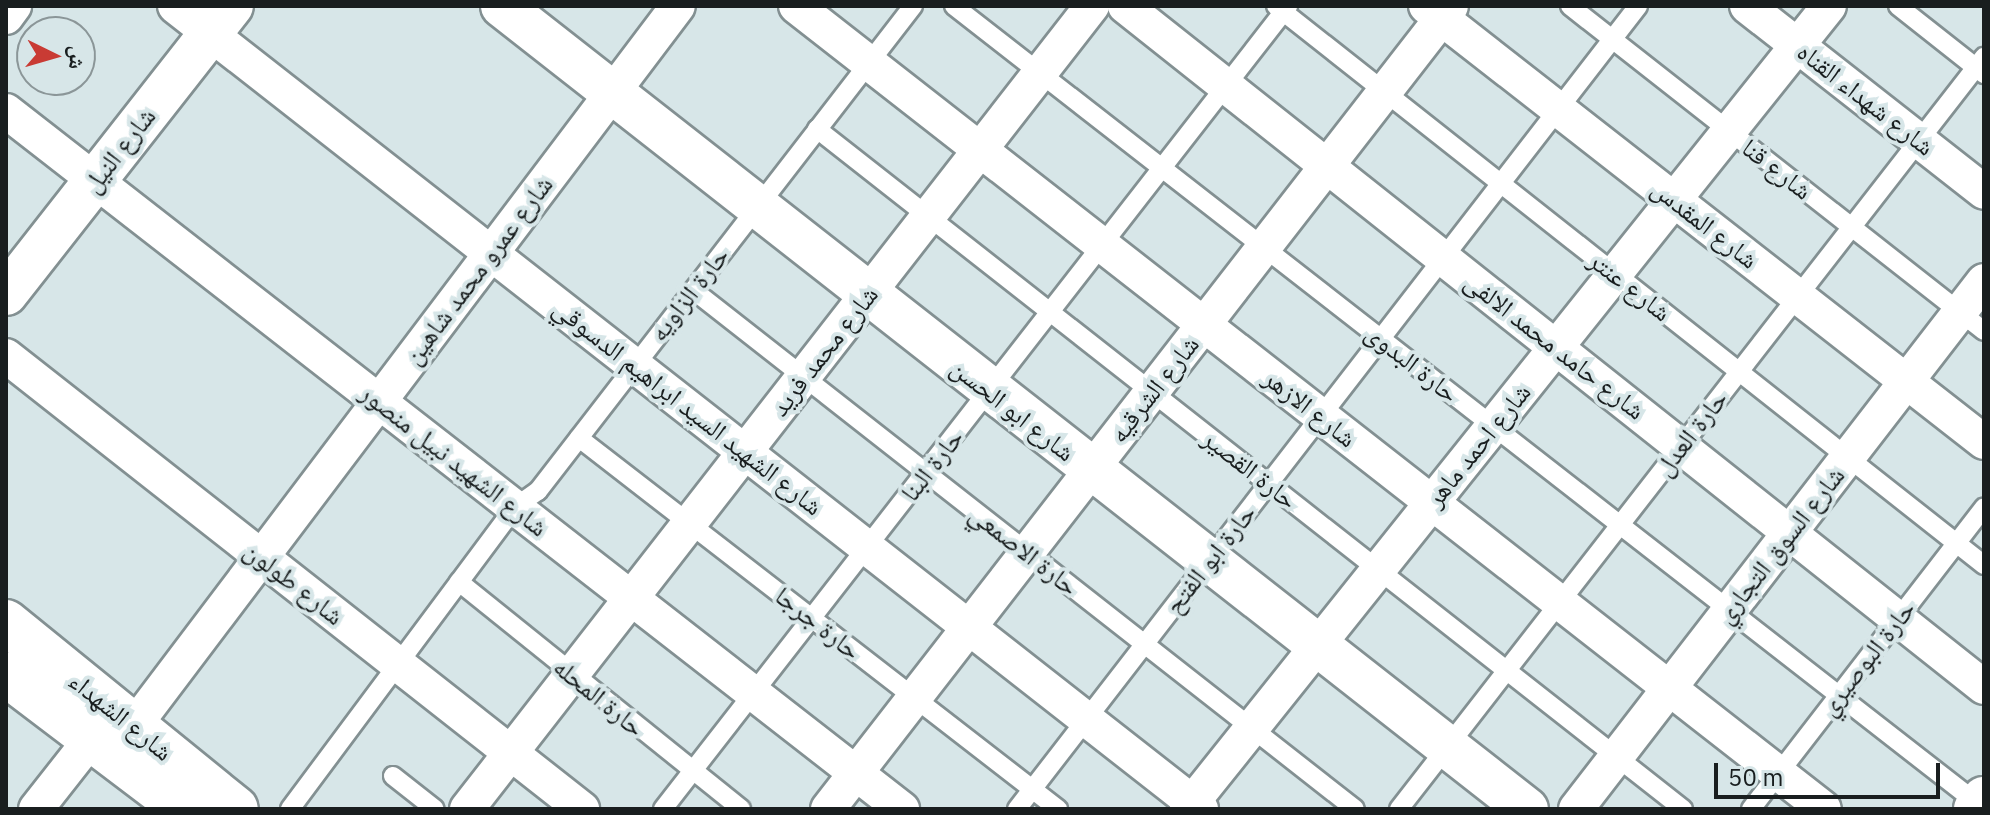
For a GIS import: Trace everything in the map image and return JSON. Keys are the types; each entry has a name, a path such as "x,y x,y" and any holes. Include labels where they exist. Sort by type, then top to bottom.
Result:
{"highway":[{"name":"شارع الشهداء","path":"6,622 236,809"},
{"name":"شارع الشهداء","path":"6,674 184,809"}],"street":[{"path":"6,17 14,6"},
{"name":"شارع الشهيد السيد ابراهيم الدسوقي","path":"175,6 221,20 491,254 1086,719 1193,807"},
{"name":"شارع ابو الحسن","path":"502,6 866,296 1527,809"},
{"name":"شارع عمرو محمد شاهين","path":"134,726 678,6"},
{"name":"شارع الازهر","path":"796,6 1824,809"},
{"name":"شارع محمد فريد","path":"467,809 1092,6"},
{"name":"شارع حامد محمد الالفى","path":"1125,6 1984,687"},
{"name":"شارع شهداء القناه","path":"1747,6 1984,192"},
{"name":"شارع احمد ماهر","path":"1193,807 1317,646 1829,6"},
{"name":"شارع الشرقيه","path":"828,809 1385,92 1439,10"},
{"name":"شارع المقدس","path":"1439,10 1558,110 1984,442"},
{"name":"شارع النيل","path":"6,294 221,20"},
{"name":"شارع الشهيد نبيل منصور","path":"6,111 902,809"},
{"name":"شارع السوق التجاري","path":"1576,809 1906,382 1972,322 1984,281"},
{"name":"شارع طولون","path":"6,356 582,809"},
{"path":"36,809 91,739"}],"lane":[{"name":"حارة الزاويه","path":"290,809 515,507 538,491 913,6"},
{"name":"حارة البدوى","path":"954,6 1981,805"},
{"name":"شارع قنا","path":"1570,6 1972,322"},
{"name":"حارة ابو الفتح","path":"1017,809 1638,6"},
{"path":"1898,6 1981,66"},
{"name":"حارة البنا","path":"663,809 1103,245 1283,8"},
{"name":"شارع عنتر","path":"1283,8 1984,565"},
{"name":"حارة العدل","path":"1399,809 1919,141 1981,66"},
{"name":"حارة القصير","path":"817,129 1683,809"},
{"name":"حارة الاصمعي","path":"693,290 1355,809"},
{"name":"حارة جرجا","path":"579,438 1058,809"},
{"name":"حارة البوصيري","path":"1751,809 1984,507"},
{"name":"حارة المحله","path":"459,582 741,809"},
{"path":"393,776 435,809"}]}
